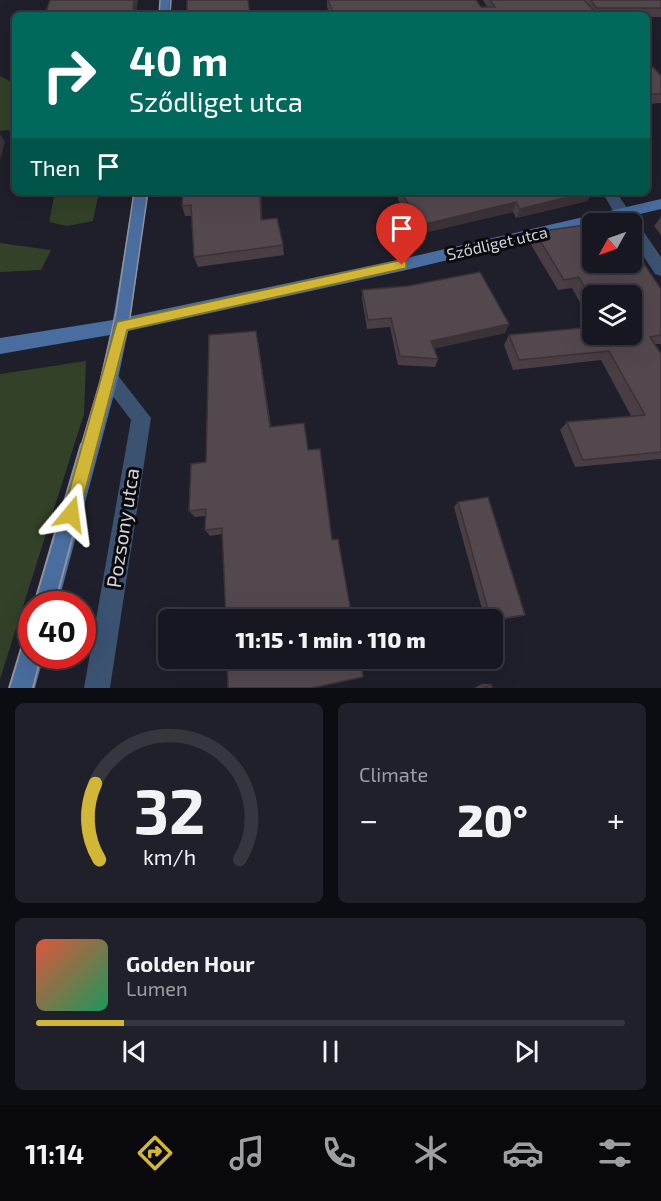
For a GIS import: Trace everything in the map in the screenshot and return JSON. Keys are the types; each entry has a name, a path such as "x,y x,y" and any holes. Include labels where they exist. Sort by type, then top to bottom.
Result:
{"street":[{"path":"49,591 109,379 121,326 141,195"},
{"path":"611,195 623,213"},
{"name":"Sződliget utca","path":"638,213 661,204"},
{"name":"Sződliget utca","path":"0,346 87,333 582,227"},
{"path":"642,242 661,270"},
{"name":"Pozsony utca","path":"97,688 141,418 109,379"},
{"path":"22,688 28,669"}],"green space":[{"path":"0,76 12,82 12,131 0,131"},
{"path":"54,195 98,195 93,221 67,226 49,222"},
{"path":"0,243 51,250 41,270 0,272"},
{"path":"86,361 84,414 28,591 18,591 18,622 0,679 0,374"}],"building":[{"path":"50,0 134,0 133,12 46,12"},
{"path":"187,0 248,0 250,12 187,12"},
{"path":"328,0 476,0 481,7 495,7 490,0 584,0 595,12 333,12"},
{"path":"591,0 661,0 661,8 596,8"},
{"path":"650,67 653,67 661,76 661,94 650,94"},
{"path":"183,195 260,195 261,220 277,218 283,245 194,257 191,205 182,206"},
{"path":"403,195 576,195 520,209 516,202 421,225"},
{"path":"582,225 582,273 642,273 642,261 661,289 661,335 650,337 661,354 661,452 583,460 567,422 645,415 609,351 519,360 509,335 582,328 582,345 642,345 642,285 583,285 579,277 564,280 535,232"},
{"path":"480,272 509,324 431,341 438,359 400,356 391,318 368,320 362,290 408,286"},
{"path":"256,331 270,427 304,423 308,450 320,449 332,540 338,539 350,609 226,609 222,528 205,530 206,509 189,511 191,464 206,462 209,335"},
{"path":"488,497 525,615 503,618 503,609 488,609 458,502"},
{"path":"227,669 362,669 363,677 312,688 228,688"}],"tram line":[{"path":"159,12 160,0"},
{"path":"170,12 171,0"},
{"path":"81,446 100,382 116,312 134,195"},
{"path":"97,446 129,324 148,195"},
{"path":"38,591 81,444"},
{"path":"58,591 97,444"},
{"path":"9,688 18,658"},
{"path":"33,688 38,669"}],"route":[{"path":"71,514 109,379 121,326 402,265"}]}
